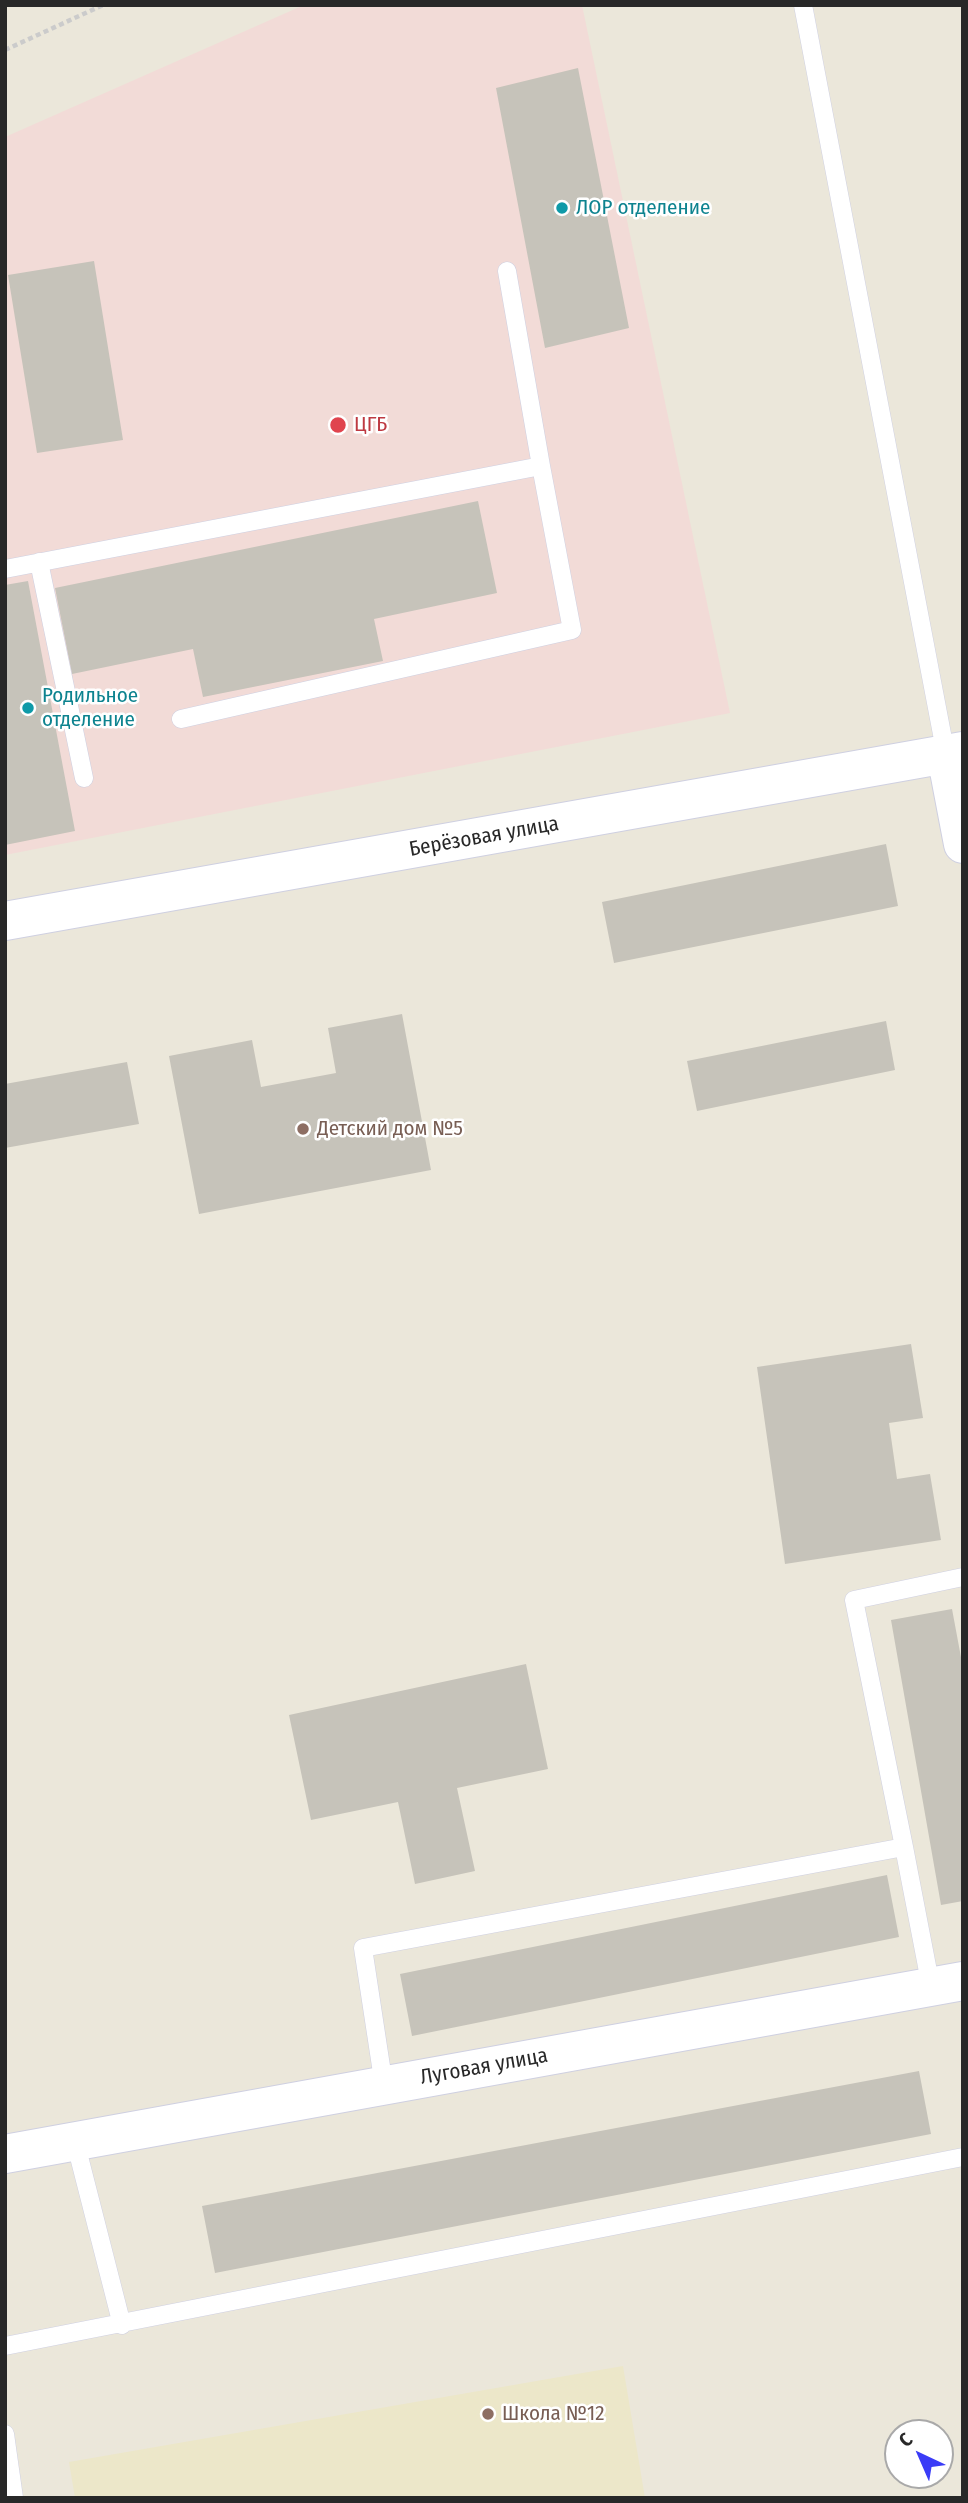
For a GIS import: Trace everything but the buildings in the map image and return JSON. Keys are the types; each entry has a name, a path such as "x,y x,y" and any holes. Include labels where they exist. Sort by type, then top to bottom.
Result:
{"street":[{"path":"954,753 963,844"},
{"name":"Берёзовая улица","path":"5,921 954,753"},
{"name":"Луговая улица","path":"5,2154 947,1984"}],"lane":[{"path":"803,5 954,753"},
{"path":"181,719 572,630 507,271"},
{"path":"5,569 541,466"},
{"path":"39,562 84,778"},
{"path":"947,1984 904,1847 854,1600 963,1577"},
{"path":"384,2085 363,1948 904,1847"},
{"path":"75,2141 122,2325"},
{"path":"5,2346 963,2157"},
{"path":"5,2434 14,2498"}],"path":[{"path":"5,50 103,5"}],"shaded area":[{"name":"ЦГБ","path":"304,5 582,5 730,713 5,855 5,137"},
{"name":"Школа №12","path":"623,2366 645,2498 75,2498 69,2462"}],"place":[{"name":"ЛОР отделение","path":"562,208"},
{"name":"ЦГБ","path":"338,425"},
{"name":"Родильное отделение","path":"28,708"},
{"name":"Детский дом №5","path":"303,1129"},
{"name":"Школа №12","path":"488,2414"}]}
